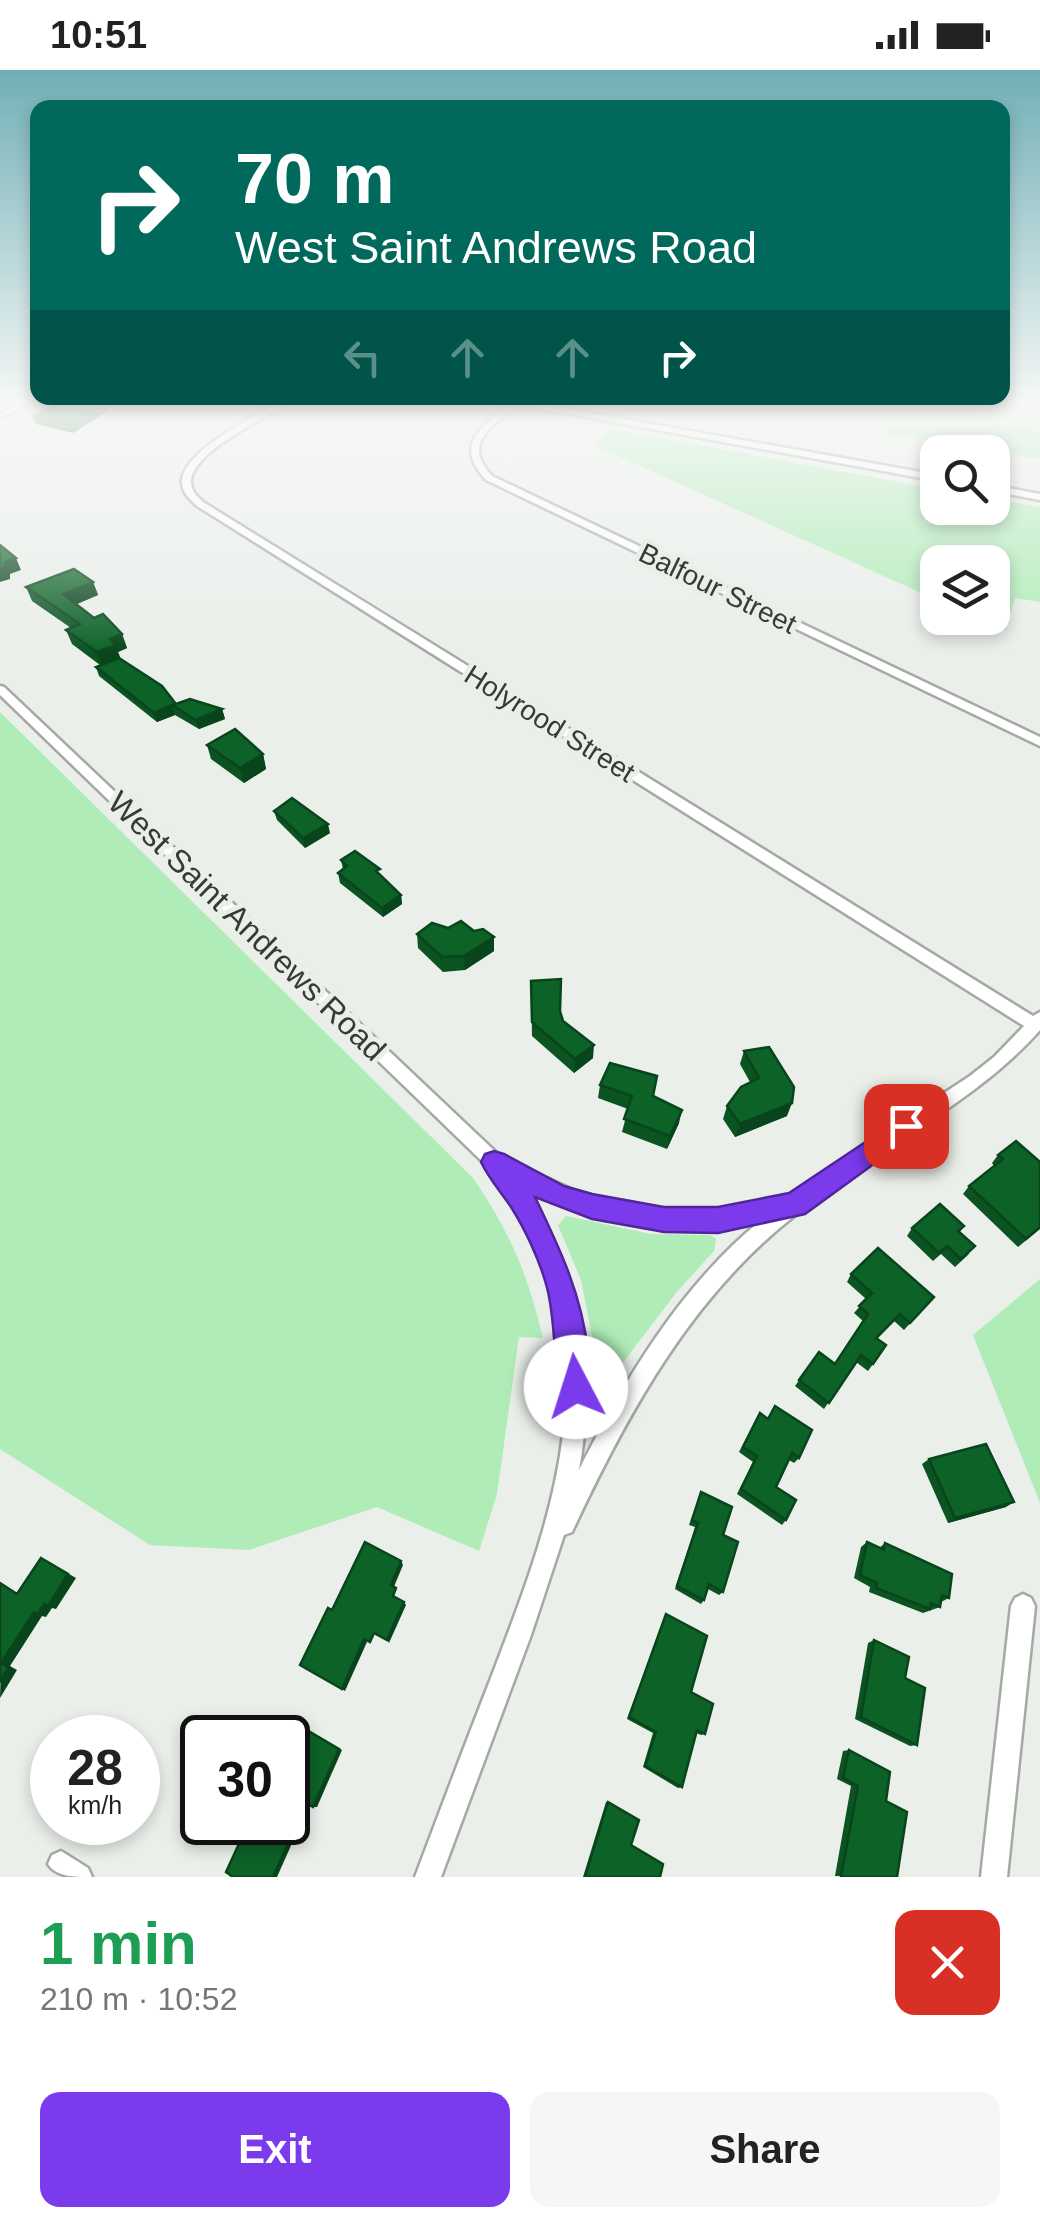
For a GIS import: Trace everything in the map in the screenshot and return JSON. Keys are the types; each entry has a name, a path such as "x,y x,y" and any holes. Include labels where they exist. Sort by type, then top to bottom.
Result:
{"street":[{"name":"Holyrood Street","path":"188,485 200,504 1037,1022"},
{"name":"Balfour Street","path":"504,485 1040,742"},
{"path":"1010,491 1040,497"},
{"name":"West Saint Andrews Road","path":"0,689 494,1162 523,1201 546,1244 570,1320 576,1387 570,1464 552,1550 428,1877"},
{"path":"552,1550 595,1458 638,1380 668,1336 738,1253 796,1205 994,1065 1037,1022"},
{"name":"West Saint Andrews Road","path":"494,1162 558,1196 628,1215 718,1220 796,1205"},
{"path":"994,1877 1023,1606"}],"green space":[{"path":"683,485 917,485 920,525 1010,525 1010,502 1040,507 1040,602 1015,598 1010,614 1010,545 920,545 920,592"},
{"path":"0,712 473,1178 497,1217 524,1274 543,1338 519,1337 497,1494 479,1551 377,1507 249,1550 150,1545 0,1449"},
{"path":"566,1216 651,1234 710,1235 716,1239 714,1251 676,1293 612,1377 599,1372 581,1280 558,1225"},
{"path":"1040,1279 1040,1503 973,1335"}],"building":[{"path":"0,545 16,558 0,568"},
{"path":"74,569 93,582 63,594 94,618 103,614 122,634 110,639 116,645 97,652 66,630 80,624 26,587"},
{"path":"119,658 162,686 176,704 190,699 222,709 196,720 172,705 154,713 96,667"},
{"path":"235,729 263,754 240,768 207,745"},
{"path":"292,798 328,824 303,838 274,811"},
{"path":"355,851 380,869 376,871 401,895 382,908 338,873 347,866 341,860"},
{"path":"461,921 474,931 483,929 494,937 464,956 442,957 417,934 432,923 448,928"},
{"path":"561,979 563,1021 594,1045 575,1059 532,1022 531,981"},
{"path":"769,1047 794,1087 792,1103 740,1124 727,1106 741,1087 759,1078 744,1051"},
{"path":"610,1063 657,1076 653,1096 682,1110 670,1136 624,1119 632,1096 600,1085"},
{"path":"1016,1141 1040,1162 1040,1227 1026,1239 969,1186 1003,1159 998,1155"},
{"path":"940,1204 964,1226 958,1231 975,1246 961,1259 947,1246 939,1253 912,1228"},
{"path":"878,1248 934,1297 910,1323 900,1314 876,1338 886,1345 873,1364 861,1355 829,1403 799,1380 819,1352 835,1364 868,1314 859,1306 872,1293 851,1274"},
{"path":"775,1406 812,1430 799,1458 792,1453 776,1487 796,1500 786,1520 741,1489 757,1456 743,1447 760,1413 768,1419"},
{"path":"986,1444 1014,1502 955,1518 929,1459"},
{"path":"701,1492 732,1507 723,1535 738,1542 723,1592 709,1584 704,1600 677,1586 698,1523 692,1520"},
{"path":"365,1542 401,1561 391,1585 396,1588 393,1596 404,1602 387,1640 374,1633 370,1642 364,1639 342,1689 300,1665"},
{"path":"867,1542 884,1550 885,1543 952,1574 949,1598 942,1595 940,1607 931,1603 930,1609 876,1588 877,1583 860,1575"},
{"path":"41,1558 68,1574 48,1606 44,1604 38,1614 34,1612 1,1663 8,1668 0,1681 0,1583 17,1594"},
{"path":"666,1614 707,1636 691,1692 713,1704 705,1734 697,1730 682,1787 645,1766 656,1732 629,1717"},
{"path":"874,1640 909,1657 905,1678 925,1688 917,1745 861,1717"},
{"path":"310,1732 339,1749 313,1807 310,1805"},
{"path":"849,1750 890,1772 886,1801 907,1812 897,1877 841,1877 858,1786 843,1778"},
{"path":"608,1802 639,1820 631,1845 663,1864 660,1877 585,1877"},
{"path":"238,1845 287,1845 273,1877 233,1877 226,1872"}],"route":[{"path":"576,1387 570,1320 559,1278 523,1201 494,1162 558,1196 592,1207 664,1220 718,1220 796,1205 906,1126"}]}
